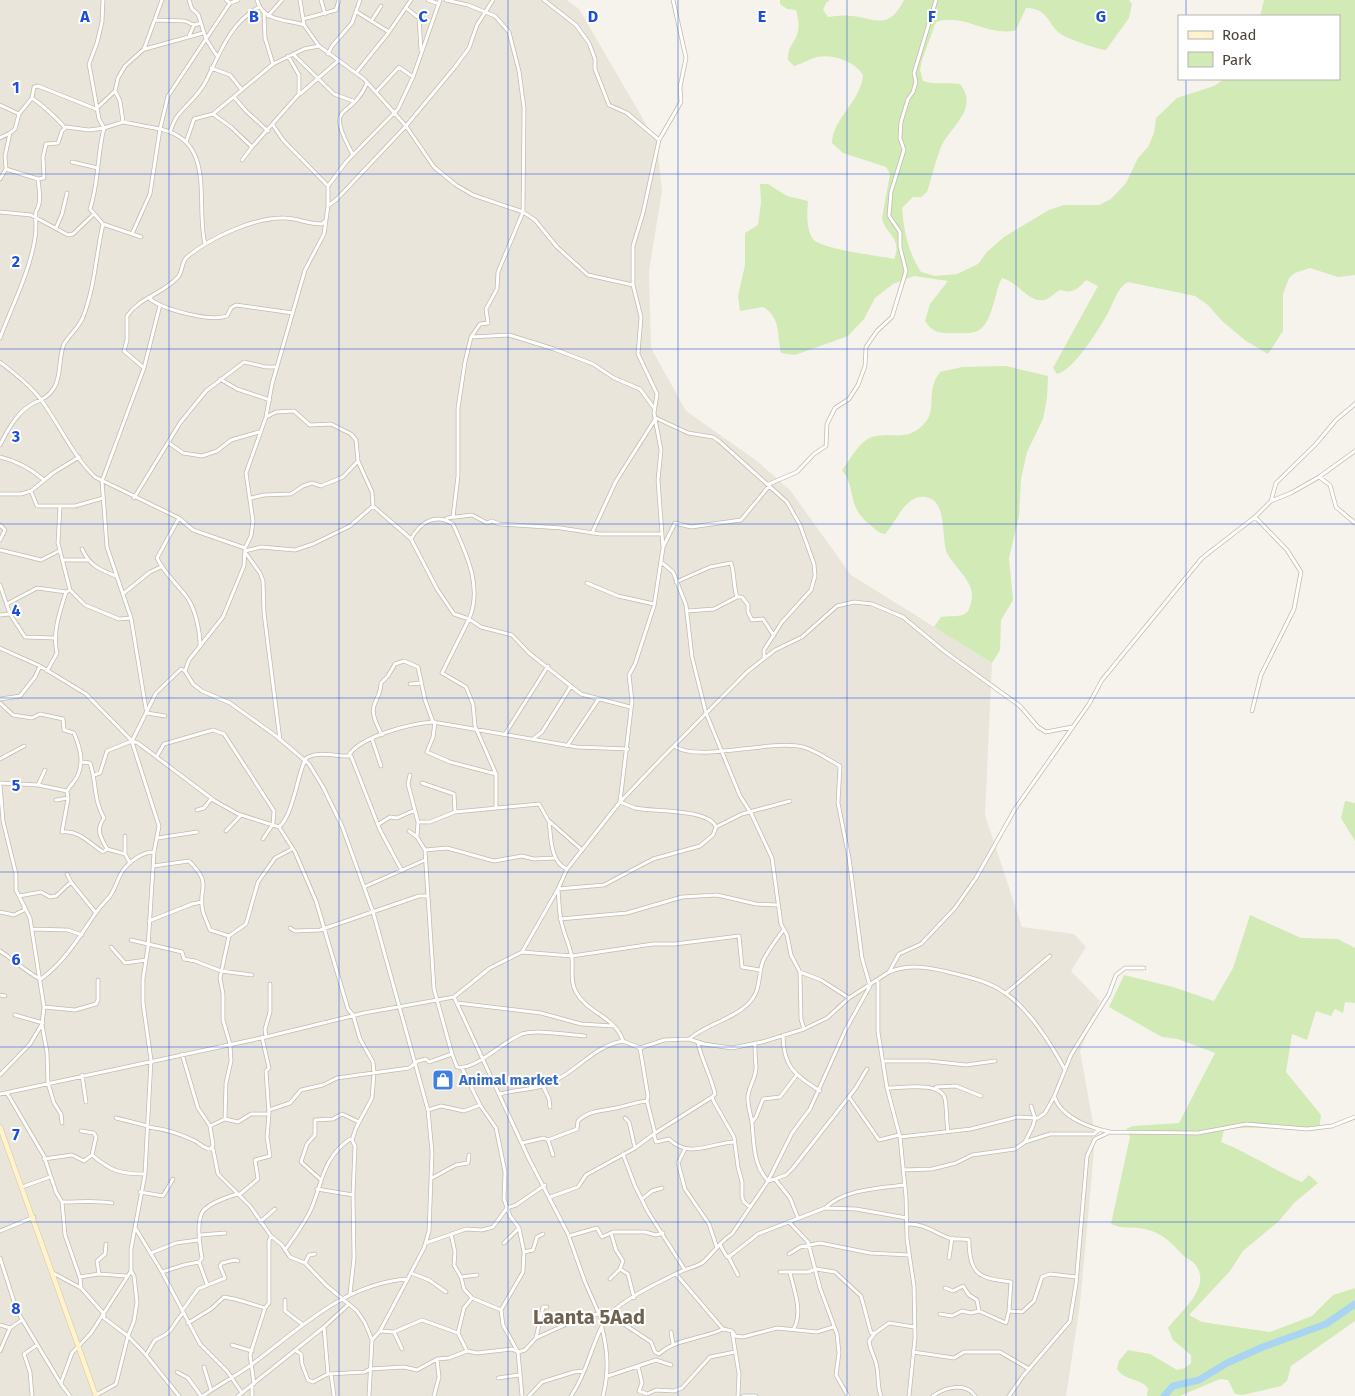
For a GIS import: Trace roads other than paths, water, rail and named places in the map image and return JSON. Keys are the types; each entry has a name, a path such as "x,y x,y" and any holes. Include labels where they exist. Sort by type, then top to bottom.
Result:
{"street":[{"path":"0,445 18,417 36,402 42,401 55,387 63,345 73,335 84,316 96,268 96,255 103,224 99,216 90,209 96,189 98,156 104,128 98,120 89,64 102,22 103,0"},
{"path":"144,49 162,0"},
{"path":"189,0 190,6 198,14 203,33 217,56"},
{"path":"132,234 150,194 160,129 168,96 199,52 228,2 238,0"},
{"path":"257,0 259,7 268,16 304,25"},
{"path":"268,16 282,0"},
{"path":"300,0 304,25 319,46 356,73 376,92 406,126 434,167 456,185 473,195 523,212 535,220 557,247 588,274 633,284"},
{"path":"321,0 325,14"},
{"path":"304,19 336,10 339,0"},
{"path":"328,54 332,46 352,23 360,0"},
{"path":"356,73 389,32 411,0"},
{"path":"185,671 189,660 215,629 229,605 244,566 245,549 251,536 251,498 246,473 259,432 266,417 277,367 305,270 324,234 328,206 328,186 353,154 394,113 413,77 440,2 428,0"},
{"path":"446,0 468,5 495,16 509,32 519,71 524,108 523,212 498,272 497,289 486,309 488,323 480,324 471,337 465,362 458,408 458,476 453,517"},
{"path":"328,206 337,200 406,126 456,67 469,48 477,25 493,0"},
{"path":"544,0 576,25 590,43 595,59 595,69 609,105 627,113 659,140"},
{"path":"620,802 622,775 628,749 627,728 631,686 629,676 635,664 654,604 662,548 658,480 661,450 654,408 657,394 655,386 638,354 641,316 633,284 633,246 643,214 659,140 681,102 680,87 686,58 673,0"},
{"path":"662,548 675,523 691,527 741,520 770,484 797,472 814,454 826,446 827,424 836,408 849,399 858,385 865,366 866,347 877,331 892,317 906,271 900,247 900,232 889,216 892,192 904,150 900,138 901,122 908,99 913,92 916,82 914,73 936,0"},
{"path":"372,20 381,6"},
{"path":"170,131 179,114 207,80 210,68 229,34 245,16 259,7"},
{"path":"406,8 418,18 421,52"},
{"path":"357,12 389,32"},
{"path":"264,13 265,38 272,64"},
{"path":"155,20 186,21 194,25 201,23"},
{"path":"189,37 194,25"},
{"path":"96,108 115,91 118,78 125,66 144,49 203,33"},
{"path":"186,142 194,119 213,114 272,64 304,49 319,46"},
{"path":"290,55 334,94 353,101"},
{"path":"290,55 300,75 299,94"},
{"path":"242,160 299,94 315,78 338,61"},
{"path":"376,92 399,67 413,77"},
{"path":"210,68 230,75 242,90"},
{"path":"353,154 338,124 340,114 362,95 367,83"},
{"path":"0,138 15,129 20,114 32,98 34,87 38,86 96,108"},
{"path":"115,91 120,101 123,122"},
{"path":"234,97 246,111 268,130"},
{"path":"32,98 42,104 47,113 65,128 89,130 123,122 170,131 186,142 194,152 198,163 203,202 202,231 205,244"},
{"path":"0,105 20,114"},
{"path":"213,114 231,127 252,148"},
{"path":"272,125 283,140 328,186"},
{"path":"6,169 38,179 44,178 43,157 46,144 58,143 65,128"},
{"path":"0,179 6,169 5,156 10,133"},
{"path":"72,162 98,168"},
{"path":"0,338 29,260 37,219 35,216 39,199 38,179"},
{"path":"56,228 62,214 66,193"},
{"path":"0,212 31,215 68,235 72,234 94,214"},
{"path":"144,368 124,351 128,340 127,316 142,300 151,297 179,276 184,261 205,244 237,229 273,219 286,218 314,224 322,224 326,220"},
{"path":"103,224 141,237"},
{"path":"151,297 150,299 160,305 178,312 221,318 227,316 231,308 236,305 293,314"},
{"path":"146,711 131,618 107,547 102,481 144,368 160,305"},
{"path":"471,337 509,335 593,364 614,378 640,389 654,408"},
{"path":"0,362 32,389 42,401 85,468 102,481 179,518 193,530 245,549 262,547 295,550 329,538 350,526 373,506"},
{"path":"134,498 153,465 170,443 180,423 206,392 220,379 244,362 266,367 277,367"},
{"path":"220,379 237,389 270,400"},
{"path":"1271,501 1276,483 1315,445 1336,420 1355,404"},
{"path":"266,417 276,412 294,411 310,425 331,424 351,434 356,440 358,461 372,492 373,506 411,539 437,589 454,614 468,619 481,627 512,635 529,653 582,694 630,708"},
{"path":"656,418 688,433 713,437 770,484 787,502 798,519 808,544 815,576 811,590 800,604 788,614 764,650 764,659"},
{"path":"592,533 616,481 656,418"},
{"path":"170,443 183,453 202,456 217,451 231,440 259,432"},
{"path":"889,972 899,954 921,944 956,908 976,878 1015,808 1072,726 1090,704 1102,680 1202,558 1256,517 1271,501 1291,493 1319,477 1355,451"},
{"path":"0,457 12,460 33,470 44,480"},
{"path":"0,494 21,494 31,491 44,480 78,458"},
{"path":"251,498 264,495 291,494 303,486 312,483 321,486 327,484 343,477 358,461"},
{"path":"1319,477 1330,485 1336,507 1355,523"},
{"path":"31,491 37,506 75,506 103,498"},
{"path":"47,671 57,653 54,638 68,591 63,560 59,551 60,506"},
{"path":"411,539 417,529 425,522 436,518 444,517 450,520 453,517 472,515 487,523 492,521 499,524 561,528 592,533 660,534"},
{"path":"1252,711 1259,681 1294,609 1301,572 1287,550 1256,517"},
{"path":"179,518 157,558 161,567 188,597 193,609 200,646"},
{"path":"436,518 446,520 452,524 471,567 474,588 472,612 442,673 466,687 473,704 477,730 496,774 496,807"},
{"path":"0,525 5,530 0,540"},
{"path":"82,549 86,560 116,577"},
{"path":"245,549 263,581 264,613 280,740"},
{"path":"0,550 41,560 59,551"},
{"path":"63,560 86,560"},
{"path":"661,562 672,572 687,611 692,657 706,713 740,796 751,813 772,858 777,905 791,955 800,972 800,1008 804,1029"},
{"path":"676,582 710,567 731,563 735,573 733,587 737,597"},
{"path":"124,593 150,572 161,567"},
{"path":"586,583 618,596 654,604"},
{"path":"0,585 10,614 25,637 54,638"},
{"path":"7,604 37,588 68,591 85,605 119,619 131,618"},
{"path":"687,611 714,610 737,597 742,597 748,605 748,612 752,620 763,619 774,636"},
{"path":"522,952 558,890 567,869 620,802 706,713 764,659 802,637 837,606 854,602 872,604 903,617 944,651 1020,706 1046,732 1072,726"},
{"path":"0,614 10,614"},
{"path":"0,648 40,666 86,694 132,741 156,756 211,799 242,815 279,827 292,848 306,874 325,927 348,1009 354,1015 356,1028 373,1062 372,1098 352,1140 355,1146 353,1195 354,1258 350,1294"},
{"path":"382,735 375,720 373,705 381,692 381,683 395,664 404,661 418,667 434,722 433,737 427,752 450,762 496,774"},
{"path":"0,699 20,696 35,677 40,666"},
{"path":"505,734 548,666"},
{"path":"61,1384 72,1353 91,1333 130,1270 140,1192 145,1174 151,1060 143,1003 143,979 148,944 154,852 159,826 132,741 156,693 181,669 185,671 193,684 202,691 230,703 309,764 332,804 373,912 428,1110 432,1132 432,1178 426,1244 380,1331 372,1340"},
{"path":"410,684 422,683"},
{"path":"533,739 542,732 571,686"},
{"path":"567,746 598,700"},
{"path":"0,703 13,714 32,718 40,714 63,719 64,730 74,733 80,748 82,762 77,777 67,791 68,798 62,832 76,833 103,852 106,849 124,854"},
{"path":"146,711 166,716"},
{"path":"348,756 354,747 382,735 410,726 434,722 567,746 628,749"},
{"path":"156,756 164,744 213,730 224,734 262,795 272,807 273,824 263,839"},
{"path":"372,739 381,766"},
{"path":"94,775 100,773 107,751 132,741"},
{"path":"571,1396 579,1384 603,1323 617,1307 676,1274 700,1264 719,1247 725,1238 732,1234 768,1181 792,1133 820,1091 846,1029 870,986 862,958 849,858 838,803 840,766 803,747 773,745 722,751 680,751 674,746"},
{"path":"0,759 24,746"},
{"path":"279,827 286,820 296,798 303,761 309,756 348,756 353,758 379,824 402,871"},
{"path":"82,762 90,763 94,775 96,805 104,818 99,825 98,835 106,849"},
{"path":"38,785 45,770"},
{"path":"410,775 408,784 416,810 418,822 417,837"},
{"path":"422,783 454,794 455,812"},
{"path":"62,1123 61,1114 54,1104 48,1083 47,1052 42,1023 44,1007 41,979 32,928 16,890 16,874 1,810 0,784 38,785 67,791"},
{"path":"56,800 68,798"},
{"path":"197,810 204,808 211,799"},
{"path":"558,890 604,885 653,860 700,846 713,835 716,827 742,814 790,801"},
{"path":"620,802 636,808 674,810 710,821 716,827"},
{"path":"418,822 430,822 455,812 539,804 548,820 555,858 560,866 567,869"},
{"path":"379,824 390,817 397,818 416,810"},
{"path":"226,831 242,815"},
{"path":"548,820 582,850"},
{"path":"0,832 5,830"},
{"path":"409,831 417,837 425,850 436,1000 457,1066 462,1068 480,1105 496,1128 505,1172 504,1199 519,1228 524,1252 523,1272 502,1310 503,1325 518,1352 522,1396"},
{"path":"158,838 197,832"},
{"path":"125,836 124,854 130,864"},
{"path":"225,1119 226,1083 231,1061 230,1044 223,1020 221,971 225,964 229,936 246,924 258,882 276,858 292,848"},
{"path":"425,850 447,848 494,861 522,856 534,859 555,858"},
{"path":"41,979 68,956 96,913 110,896 124,869 146,852 154,852"},
{"path":"364,887 425,860"},
{"path":"154,866 189,861 198,870 204,883 203,911 210,930 229,936"},
{"path":"67,874 71,882 96,913"},
{"path":"19,896 41,892 50,897 56,896 71,882"},
{"path":"558,890 560,919 572,956 575,991 586,1006 602,1014 621,1032 623,1041"},
{"path":"560,919 627,913 682,897 717,895 756,904 777,905"},
{"path":"290,928 295,930 320,930 419,896 428,896"},
{"path":"149,921 202,902"},
{"path":"0,912 14,914 24,910 24,906"},
{"path":"32,928 68,930 82,935"},
{"path":"689,1039 748,1004 760,985 760,970 771,948 784,929"},
{"path":"0,1094 264,1037 354,1015 454,997 490,968 522,952 572,956 623,950 653,944 675,944 739,936 742,967 760,970"},
{"path":"131,940 182,952 184,959 221,971 252,974"},
{"path":"111,947 125,963 146,960"},
{"path":"0,951 13,959 26,971 41,979"},
{"path":"1006,993 1050,956"},
{"path":"500,1094 542,1086 586,1061 610,1043 623,1041 640,1048 664,1040 689,1039 698,1043 732,1048 804,1029 827,1018 849,998 898,968 930,967 966,975 1006,993 1045,1035 1064,1068"},
{"path":"849,1097 879,1140 899,1136 948,1133 948,1130 971,1129 1018,1117 1038,1118 1045,1113 1054,1097 1064,1068 1109,994 1120,970 1124,968 1144,968"},
{"path":"800,972 821,980 849,998"},
{"path":"44,1007 75,1010 96,1004 98,1000 98,980"},
{"path":"878,981 877,1021 887,1088 899,1136 905,1185 909,1255 914,1286 913,1352 909,1396"},
{"path":"207,1284 199,1262 202,1258 198,1240 200,1235 200,1215 205,1209 238,1195 258,1179 255,1160 270,1156 267,1137 269,1112 266,1071 269,1068 264,1037 270,1012 270,984"},
{"path":"0,995 5,996"},
{"path":"454,997 522,1143 545,1185 569,1236 603,1323"},
{"path":"457,1002 531,1011 581,1024 613,1026"},
{"path":"15,1015 42,1023"},
{"path":"0,1075 30,1044 42,1023"},
{"path":"462,1068 482,1059 501,1044 524,1033 542,1032 585,1036"},
{"path":"783,1035 784,1054 796,1076 820,1091"},
{"path":"550,1197 578,1187 586,1175 635,1148 715,1094 698,1043"},
{"path":"755,1043 754,1061 756,1068 748,1101 752,1122 751,1140 759,1162 759,1172 768,1181"},
{"path":"640,1048 648,1096 647,1101 656,1142 669,1139 685,1149 703,1150 719,1143 734,1142"},
{"path":"182,1054 198,1108 210,1126 214,1146 211,1150"},
{"path":"210,1126 225,1119 238,1122 251,1114 269,1112 290,1103 301,1090 323,1085 337,1078 409,1068 426,1059 429,1062 452,1054"},
{"path":"883,1061 929,1061 966,1065 995,1061"},
{"path":"768,1181 786,1175 793,1168 849,1097 867,1070"},
{"path":"82,1075 86,1102"},
{"path":"752,1122 763,1100 780,1097 796,1076"},
{"path":"542,1086 549,1100 550,1107"},
{"path":"887,1088 956,1086 981,1096"},
{"path":"934,1087 945,1098 948,1130"},
{"path":"7,1092 44,1159 62,1202 65,1235 80,1277 81,1288"},
{"path":"712,1097 717,1111 734,1137 742,1182 742,1197 750,1208"},
{"path":"1054,1097 1060,1107 1072,1117 1098,1130 1110,1132 1198,1133 1246,1124 1307,1129 1332,1126 1355,1117"},
{"path":"522,1143 544,1138 548,1140 577,1129 578,1121 590,1113 614,1109 633,1102 647,1101"},
{"path":"428,1110 441,1106 464,1111 480,1105"},
{"path":"1025,1142 1035,1118 1031,1106"},
{"path":"320,1179 301,1162 307,1144 315,1135 315,1120 333,1118 342,1114 359,1122"},
{"path":"116,1118 171,1131 211,1150 213,1149 218,1174 238,1195 271,1236 290,1256 305,1263 357,1311 365,1323 372,1340 369,1396"},
{"path":"625,1118 630,1122 635,1148"},
{"path":"0,1127 34,1217 96,1396 116,1384 128,1336 134,1321 137,1302 134,1276 130,1270"},
{"path":"903,1170 943,1167 972,1155 1015,1149 1025,1142 1050,1134 1094,1134 1098,1130"},
{"path":"44,1159 72,1155 84,1161 92,1155 96,1137 94,1134 81,1131"},
{"path":"1009,1396 1029,1369 1070,1321 1076,1276 1086,1156 1095,1139 1110,1132"},
{"path":"285,1250 312,1206 320,1179 334,1152 350,1139 352,1140"},
{"path":"548,1140 553,1155"},
{"path":"685,1149 678,1163 685,1189 710,1224 719,1247 728,1256 738,1275"},
{"path":"623,1154 642,1199 685,1270"},
{"path":"92,1155 104,1165 122,1174 145,1174"},
{"path":"432,1178 456,1165 468,1163 469,1155"},
{"path":"22,1187 50,1176"},
{"path":"775,1179 790,1198 798,1218"},
{"path":"140,1192 163,1196 173,1180"},
{"path":"426,1244 466,1229 482,1230 493,1227 507,1208 516,1205 545,1185"},
{"path":"728,1256 744,1247 758,1234 825,1208 848,1195 862,1191 905,1185"},
{"path":"317,1188 353,1195"},
{"path":"642,1199 652,1191 662,1188"},
{"path":"62,1202 87,1202 92,1199 112,1203"},
{"path":"825,1208 856,1209 907,1218"},
{"path":"260,1222 275,1209"},
{"path":"0,1231 34,1217"},
{"path":"790,1223 803,1235 809,1245 833,1327 837,1334 836,1375 848,1396"},
{"path":"907,1224 914,1224 952,1238 969,1240 969,1254 974,1266 984,1279 1011,1282 1009,1311 1006,1323 979,1311 971,1313 962,1311 952,1316 940,1314"},
{"path":"135,1228 162,1272 200,1344 227,1371 242,1393"},
{"path":"504,1243 519,1228"},
{"path":"569,1236 597,1228 602,1237 610,1233 663,1233"},
{"path":"200,1235 225,1233"},
{"path":"610,1233 616,1250 624,1261 620,1269 610,1279"},
{"path":"451,1234 456,1252 454,1265 462,1278 464,1289 472,1298 502,1310"},
{"path":"524,1252 533,1250 537,1237 543,1234"},
{"path":"252,1396 252,1364 250,1356 265,1308 269,1303 271,1236"},
{"path":"949,1258 952,1238"},
{"path":"151,1253 176,1242 198,1240"},
{"path":"789,1254 800,1247 820,1243 870,1253 909,1255"},
{"path":"99,1274 97,1261 105,1254 106,1244"},
{"path":"305,1263 309,1255 315,1254"},
{"path":"0,1258 2,1271 22,1320 70,1396"},
{"path":"146,1355 155,1340 164,1338 169,1332 198,1289 225,1278 220,1266 222,1263 238,1261"},
{"path":"162,1272 199,1262"},
{"path":"620,1269 628,1274 634,1298"},
{"path":"780,1272 808,1272 816,1269 835,1272 861,1296 871,1333 874,1333"},
{"path":"52,1273 81,1288 104,1314 104,1318 128,1336 179,1396"},
{"path":"411,1273 434,1283 446,1292"},
{"path":"790,1273 798,1313 798,1321 794,1328"},
{"path":"80,1277 99,1274 126,1276"},
{"path":"676,1274 724,1329 732,1331 735,1336 743,1337 777,1328 794,1328 817,1332 833,1327"},
{"path":"1009,1311 1022,1312 1028,1307 1034,1300 1042,1277 1050,1274 1076,1276"},
{"path":"462,1278 478,1275"},
{"path":"178,1372 188,1378 202,1396 252,1364 302,1324 350,1294 386,1280 408,1279"},
{"path":"945,1288 953,1290 963,1286 969,1295 977,1300 979,1311"},
{"path":"188,1323 212,1309 224,1297 243,1299 247,1303 265,1308"},
{"path":"467,1351 458,1333 464,1308 472,1298"},
{"path":"285,1300 285,1311 302,1324"},
{"path":"238,1396 324,1327 349,1304"},
{"path":"536,1338 543,1307 547,1307"},
{"path":"295,1350 301,1354 302,1364 308,1380 313,1382 330,1374 365,1372 370,1369 404,1367 417,1370 437,1359 449,1358 467,1351 478,1353 512,1349 518,1352 525,1350 536,1338 576,1320 598,1314"},
{"path":"610,1315 651,1342 658,1353"},
{"path":"0,1351 10,1328 22,1320"},
{"path":"380,1331 394,1332 422,1320 458,1333"},
{"path":"881,1396 877,1384 877,1366 870,1351 869,1340 874,1333 889,1323 914,1327"},
{"path":"0,1325 10,1328"},
{"path":"324,1327 334,1396"},
{"path":"602,1328 608,1357 608,1376 603,1396"},
{"path":"656,1360 658,1353 671,1346 697,1336 712,1334 724,1329"},
{"path":"732,1331 739,1374 738,1396"},
{"path":"394,1332 402,1349"},
{"path":"670,1332 674,1343 671,1346"},
{"path":"232,1344 252,1351"},
{"path":"32,1396 30,1372 24,1354 37,1345"},
{"path":"638,1366 642,1383 639,1391 647,1394 656,1390 674,1391 689,1382 710,1357 735,1352"},
{"path":"913,1352 954,1358 964,1352 1000,1352 1029,1369"},
{"path":"434,1396 438,1377 437,1359"},
{"path":"608,1376 656,1360 671,1365"},
{"path":"204,1367 211,1390"},
{"path":"529,1396 542,1382 574,1372 584,1371"},
{"path":"498,1378 519,1375"},
{"path":"933,1396 960,1386 967,1388 975,1396"},
{"path":"743,1396 756,1396"}],"waterway":[{"path":"1164,1396 1173,1386 1199,1380 1227,1363 1263,1347 1326,1324 1355,1304"}],"place":[{"name":"Animal market","path":"443,1080"}],"district":[{"name":"Laanta 5Aad","path":"589,1317"}]}
